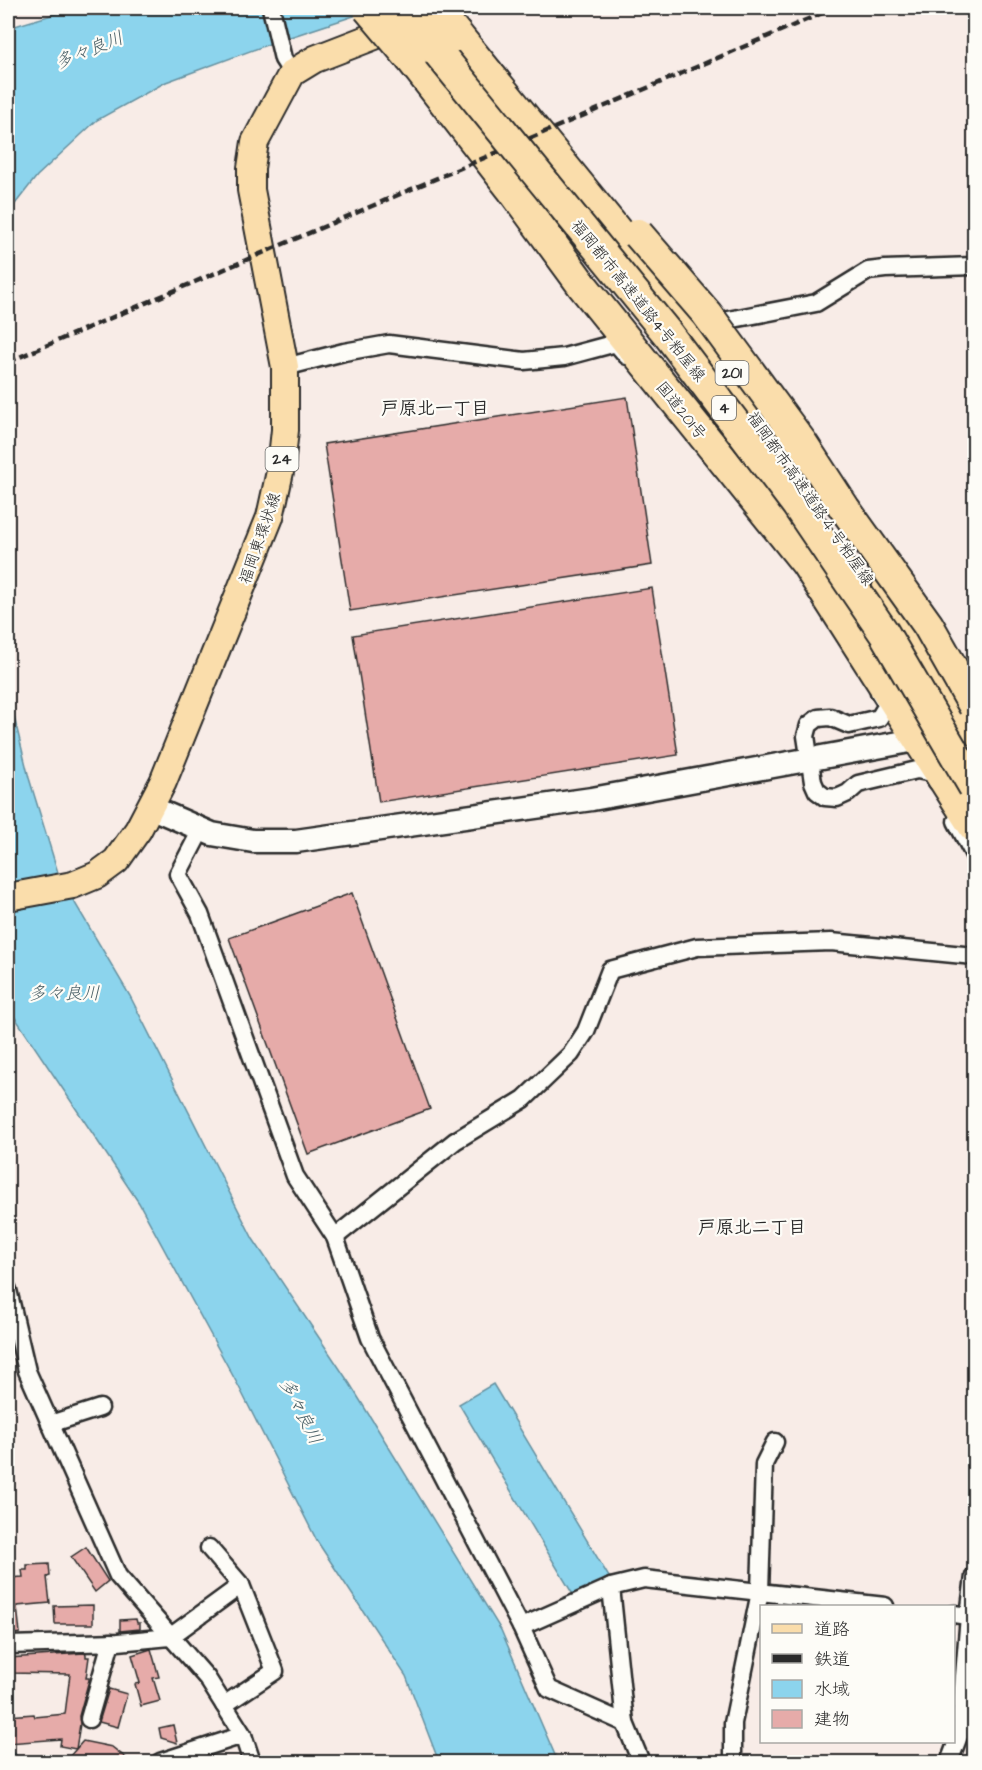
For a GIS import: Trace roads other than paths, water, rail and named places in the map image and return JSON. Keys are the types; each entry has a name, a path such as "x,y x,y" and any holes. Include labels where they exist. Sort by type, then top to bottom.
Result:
{"highway":[{"name":"国道201号","path":"368,8 411,59 511,188 582,285 806,563 975,827"},
{"name":"福岡都市高速道路4号粕屋線","path":"402,8 667,333 797,505 884,633 975,787"},
{"path":"424,8 453,36"},
{"name":"201","path":"435,8 453,36 541,136 784,436 929,654 974,730"},
{"name":"福岡都市高速道路４号粕屋線","path":"453,36 761,424 974,730"},
{"path":"541,136 564,147 707,314 802,443 845,509 928,625 974,730"},
{"path":"511,188 592,260 657,344 812,556 937,747 975,811"}],"main road":[{"name":"福岡東環状線","path":"8,897 73,885 97,875 116,861 138,830 163,782 270,517 281,467 285,430 285,367 251,190 251,168 255,142 292,73 315,58 448,8"}],"street":[{"path":"271,8 283,59 292,73"},
{"path":"723,321 790,310 816,303 868,272 885,269 975,266"},
{"path":"285,367 344,352 389,344 524,361 564,357 616,343 792,552 887,705 879,718 849,725 830,717 818,718 809,725 806,736 813,782 817,791 825,797 837,798 849,793 858,784 917,770 932,773 975,855"},
{"path":"150,807 212,834 253,842 296,841 592,799 974,730"},
{"path":"201,830 178,874 200,914 295,1176 335,1238 370,1338 521,1628 549,1689 625,1723"},
{"path":"335,1238 455,1141 524,1099 571,1054 586,1031 610,970 697,946 831,942 975,956"},
{"path":"8,1290 27,1371 118,1576 207,1678 243,1735 252,1762"},
{"path":"50,1424 100,1408"},
{"path":"732,1762 733,1723 760,1592 764,1464 776,1442"},
{"path":"209,1548 241,1585 275,1671 224,1705"},
{"path":"949,1762 960,1736 966,1616 975,1576"},
{"path":"521,1628 611,1587 644,1579 876,1605"},
{"path":"8,1645 111,1642 170,1636 241,1585"},
{"path":"611,1587 625,1723 641,1762"},
{"path":"89,1719 111,1642"},
{"path":"160,1762 243,1735"}],"water":[{"path":"75,8 378,8 272,43 166,82 97,120 37,176 8,213 8,28"},
{"name":"多々良川","path":"8,692 29,778 59,876 130,996 253,1239 350,1384 501,1630 558,1762 439,1762 406,1676 317,1541 239,1387 139,1203 8,1007"},
{"path":"493,1384 609,1577 575,1598 459,1404"}],"waterway":[{"path":"8,1748 20,1762"}],"railway":[{"path":"8,362 834,8"}],"district":[{"name":"戸原北一丁目","path":"435,408"},
{"name":"戸原北二丁目","path":"752,1227"}]}
